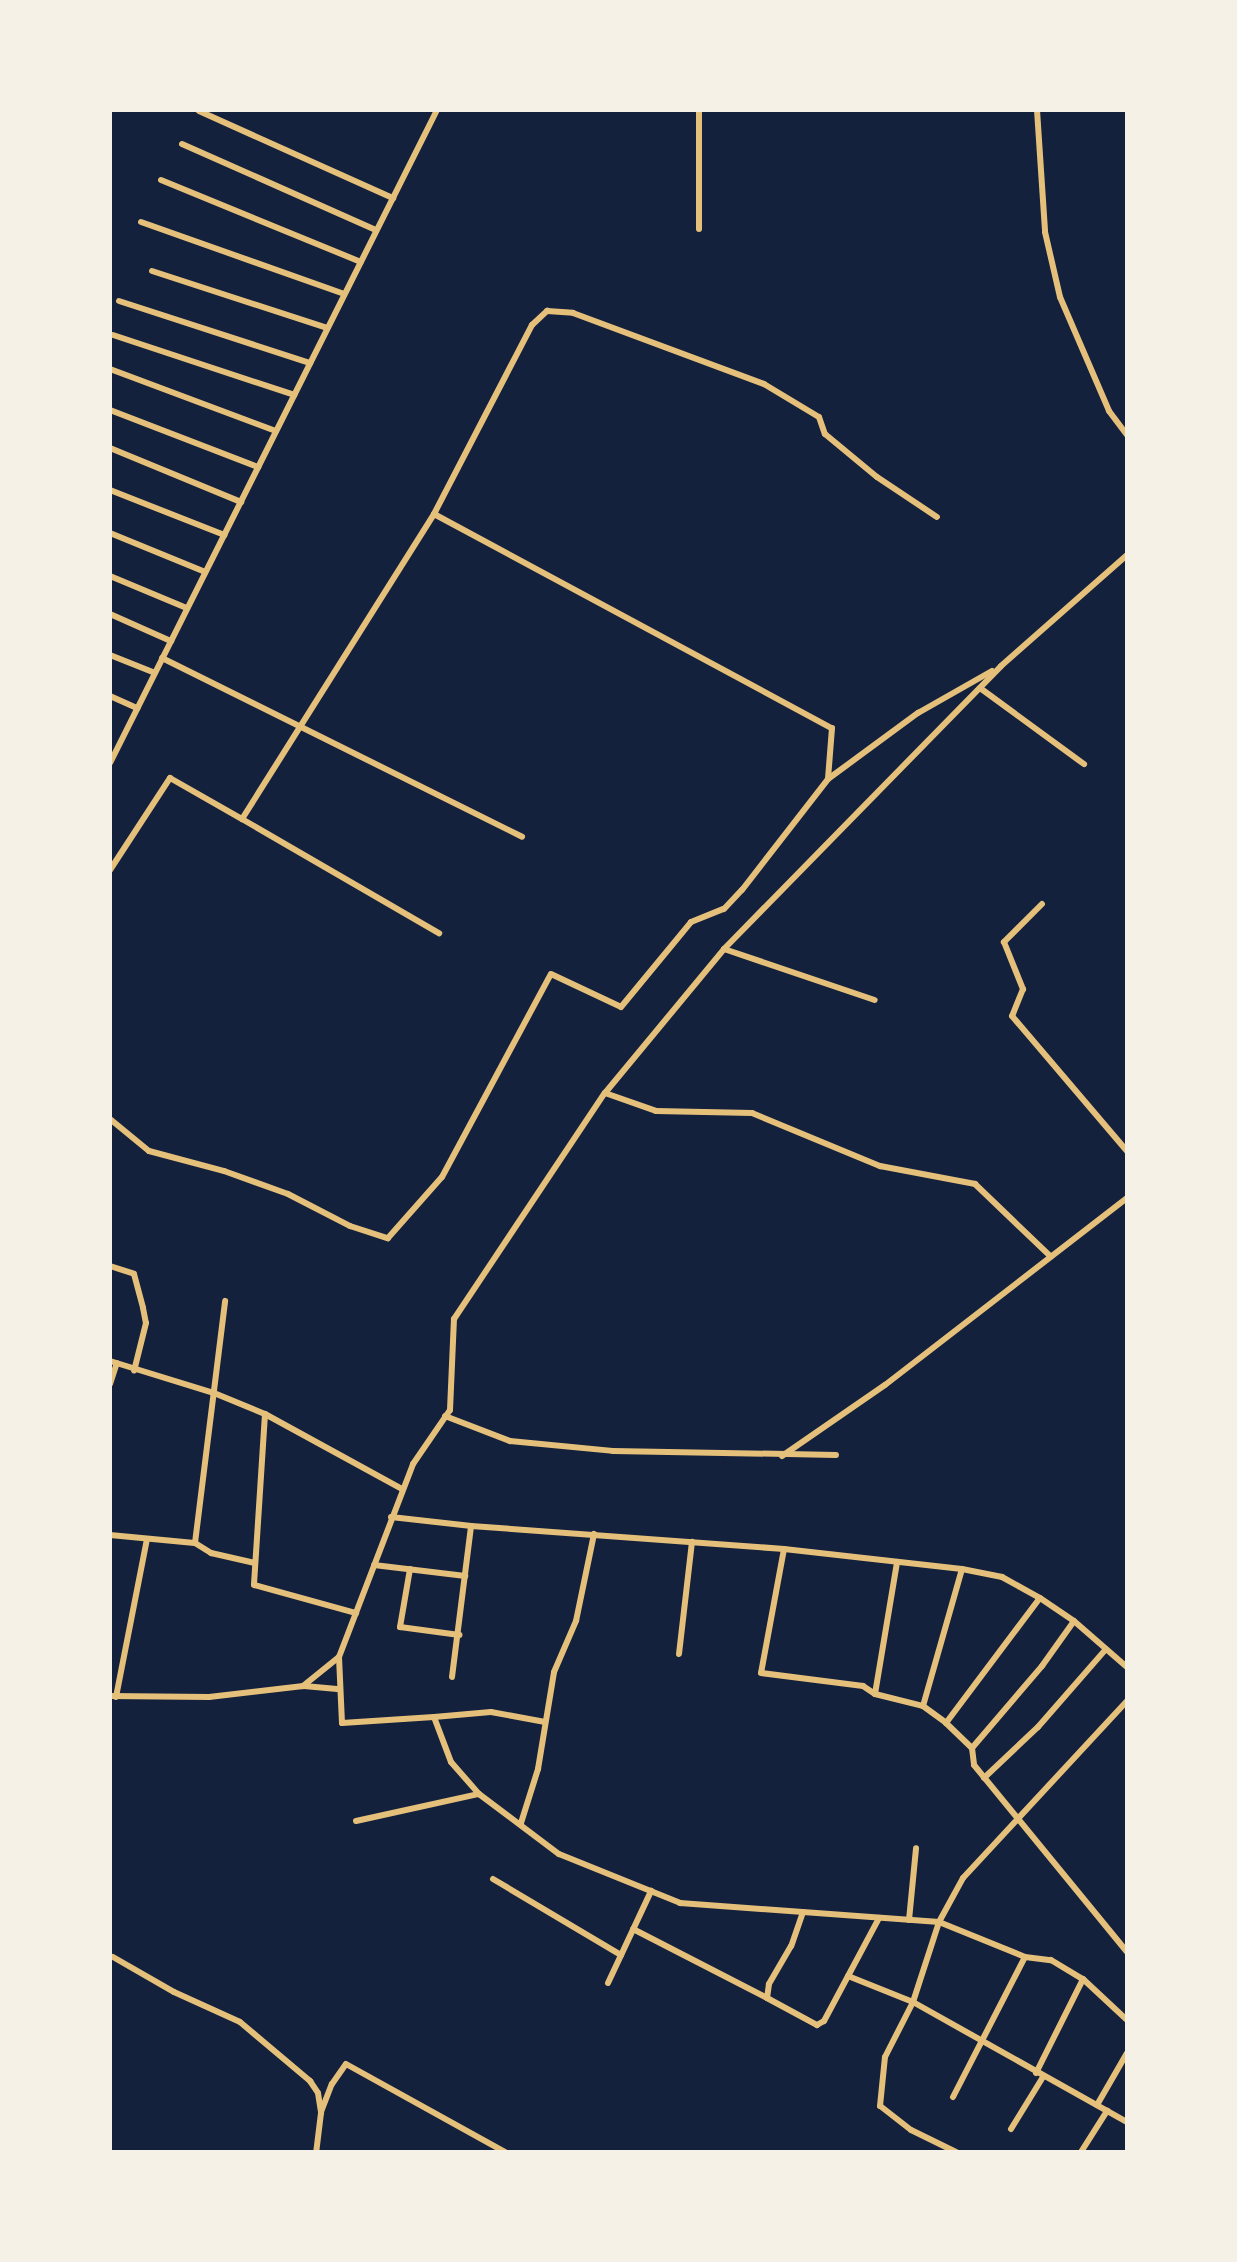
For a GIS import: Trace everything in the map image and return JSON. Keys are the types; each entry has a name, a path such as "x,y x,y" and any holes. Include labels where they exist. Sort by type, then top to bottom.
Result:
{"street":[{"path":"110,763 437,110"},
{"path":"699,110 699,229"},
{"path":"1037,110 1045,232 1060,297 1109,411 1127,435"},
{"path":"199,111 393,198"},
{"path":"182,144 376,230"},
{"path":"161,180 361,262"},
{"path":"141,222 344,294"},
{"path":"152,271 327,328"},
{"path":"119,301 310,363"},
{"path":"242,819 434,514 532,325 547,311 573,313 764,384 819,417 825,434 877,477 937,517"},
{"path":"113,335 294,395"},
{"path":"110,369 276,431"},
{"path":"110,410 258,467"},
{"path":"110,448 241,502"},
{"path":"110,490 224,535"},
{"path":"434,514 832,728 828,779"},
{"path":"110,533 205,572"},
{"path":"545,1722 491,1712 342,1723 339,1657 413,1464 450,1410 454,1319 605,1093 724,949 1001,666 1127,555"},
{"path":"110,576 187,608"},
{"path":"110,614 171,641"},
{"path":"110,655 155,673"},
{"path":"162,658 522,837"},
{"path":"110,1119 149,1151 237,1175 288,1194 350,1226 388,1238 442,1177 551,974 621,1007 691,922 724,909 742,890 828,779 918,713 1001,666"},
{"path":"980,688 1084,764"},
{"path":"110,696 137,708"},
{"path":"110,870 170,778 439,933"},
{"path":"1042,904 1004,942 1023,989 1012,1016 1127,1151"},
{"path":"724,949 875,1000"},
{"path":"605,1093 656,1111 752,1113 880,1166 975,1184 1051,1257"},
{"path":"782,1456 885,1385 1127,1198"},
{"path":"110,1266 134,1274 143,1308 146,1323 134,1371"},
{"path":"195,1543 225,1301"},
{"path":"110,1384 113,1362 134,1371 214,1393 265,1414 402,1489"},
{"path":"265,1414 254,1585 356,1613"},
{"path":"445,1416 510,1441 613,1451 836,1455"},
{"path":"391,1517 471,1526 784,1549 962,1569 1002,1577 1074,1621 1127,1667"},
{"path":"452,1677 471,1526"},
{"path":"521,1823 538,1769 554,1672 576,1621 594,1534"},
{"path":"110,1535 195,1543 211,1553 255,1563"},
{"path":"147,1539 113,1696 209,1697 303,1686 340,1689"},
{"path":"679,1654 692,1542"},
{"path":"784,1549 761,1673 863,1686 875,1694 923,1706 946,1723 972,1748 974,1765 1127,1952"},
{"path":"875,1694 897,1562"},
{"path":"374,1565 465,1576"},
{"path":"410,1569 400,1627 459,1635"},
{"path":"923,1706 962,1569"},
{"path":"946,1723 1040,1598"},
{"path":"972,1748 1042,1666 1074,1621"},
{"path":"984,1778 1038,1727 1106,1649"},
{"path":"303,1686 339,1657"},
{"path":"956,2152 911,2130 880,2106 885,2057 913,2002 939,1922 963,1878 1127,1701"},
{"path":"434,1717 451,1762 479,1794 559,1854 680,1903 939,1922 1025,1957 1051,1960 1083,1979 1127,2020"},
{"path":"356,1821 479,1794"},
{"path":"909,1920 916,1848"},
{"path":"493,1879 621,1955"},
{"path":"608,1983 651,1891"},
{"path":"767,1998 769,1984 791,1946 803,1912"},
{"path":"633,1929 821,2024 879,1918"},
{"path":"113,1957 240,2022 310,2081 318,2093 321,2113"},
{"path":"953,2097 1025,1957"},
{"path":"848,1976 913,2002 1127,2122"},
{"path":"1011,2129 1040,2075 1083,1979"},
{"path":"1097,2105 1127,2053"},
{"path":"316,2152 321,2113 332,2084 346,2064 505,2152"},
{"path":"1081,2152 1107,2111"}]}
